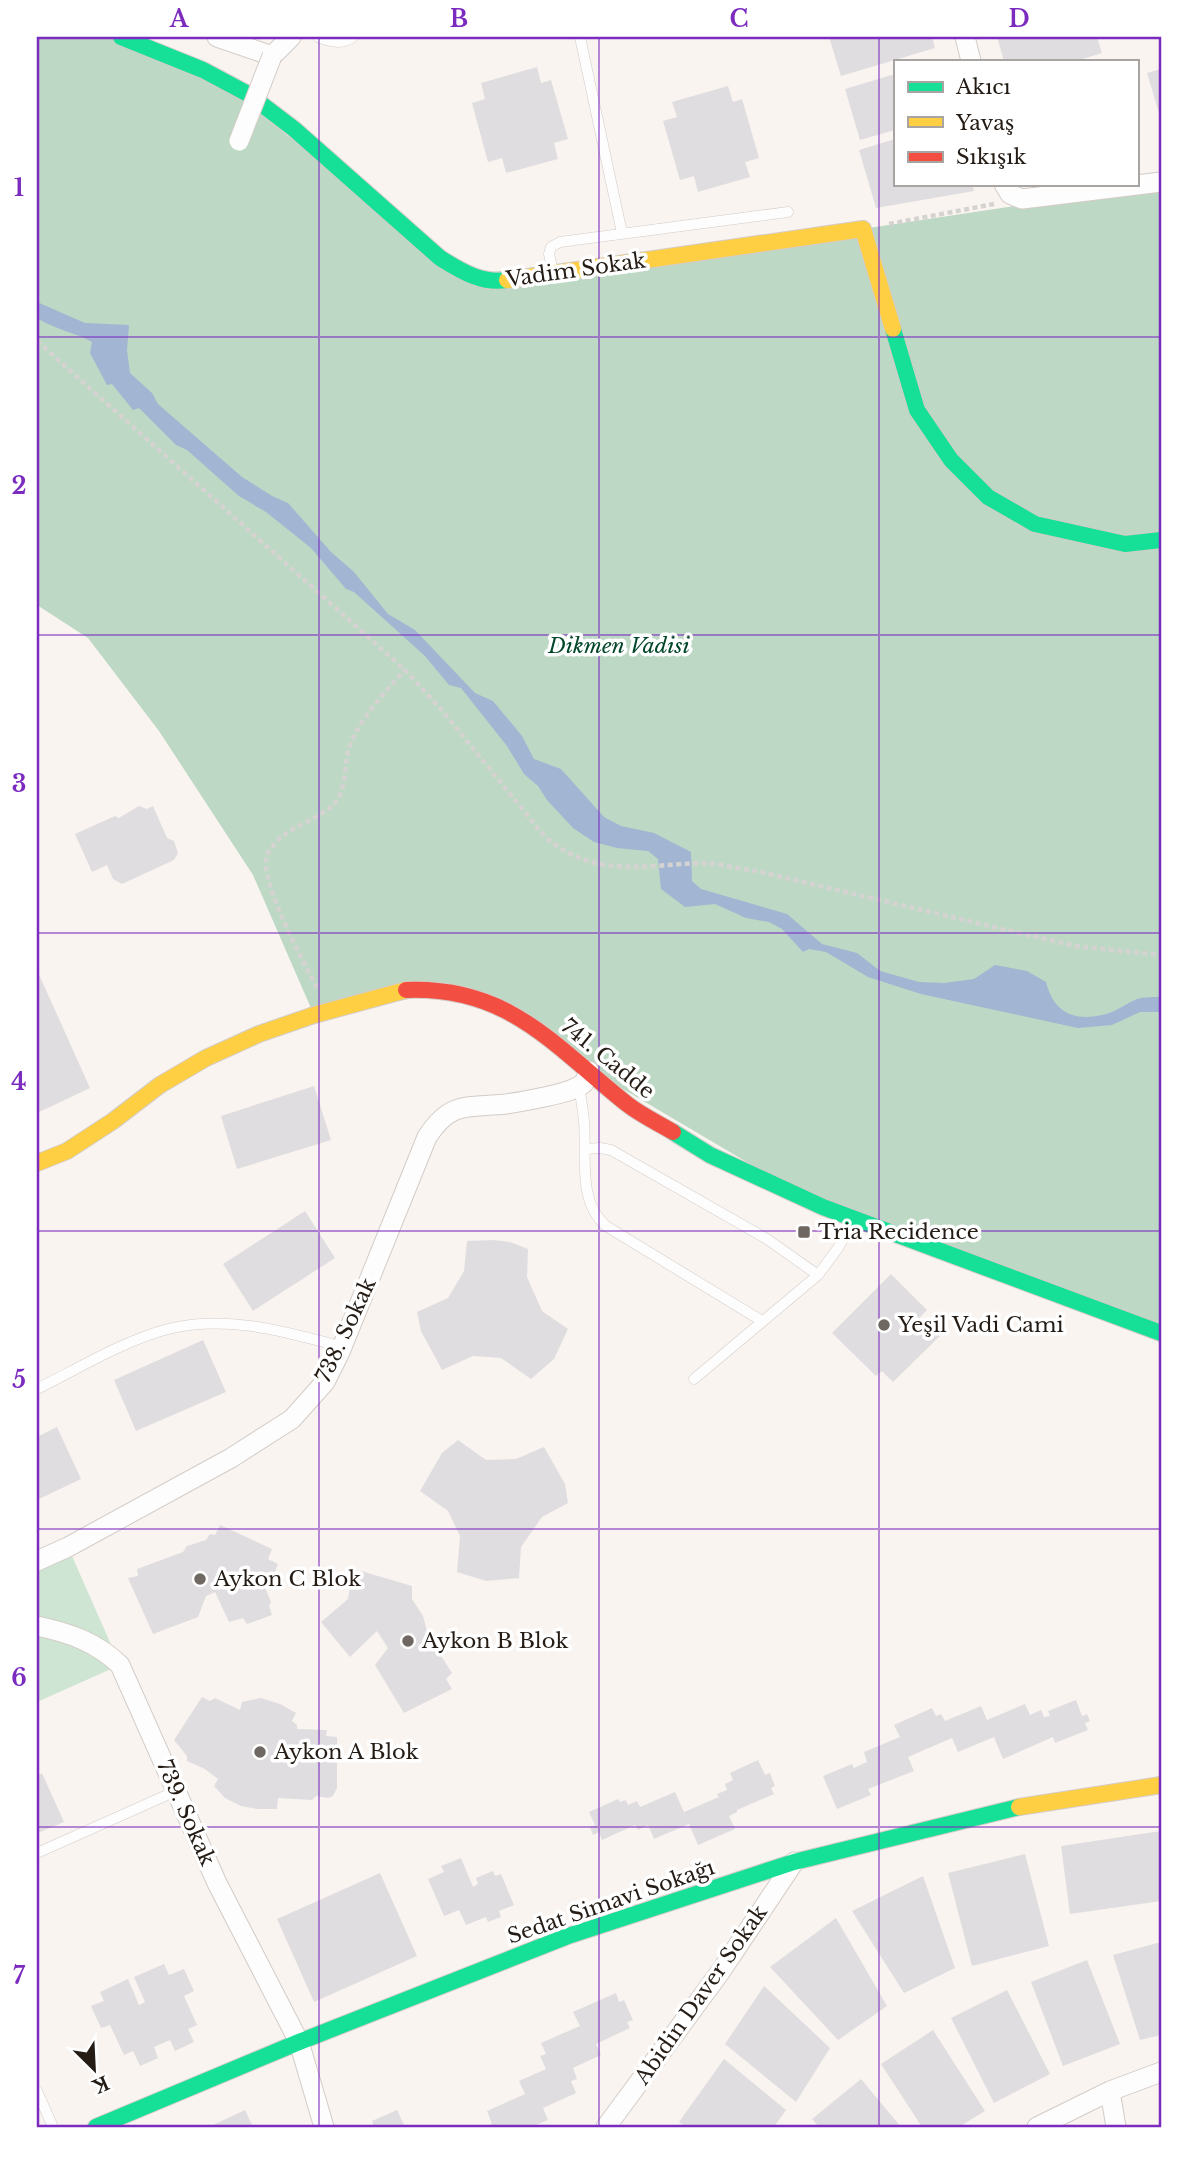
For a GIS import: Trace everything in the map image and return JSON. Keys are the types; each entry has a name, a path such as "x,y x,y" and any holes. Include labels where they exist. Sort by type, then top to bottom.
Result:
{"street":[{"name":"Vadim Sokak","path":"121,37 170,56 248,94 294,129 440,258 467,275 494,282 863,229"},
{"path":"170,56 176,37"},
{"path":"217,37 272,56"},
{"path":"239,141 272,56 291,37"},
{"path":"965,37 971,60"},
{"path":"1138,185 1161,182"},
{"path":"1005,186 1010,194 1030,198 1128,186"},
{"path":"863,229 917,410 951,460 988,496 1035,524 1125,544 1161,540"},
{"name":"741. Cadde","path":"37,1163 67,1151 113,1121 160,1085 205,1058 259,1034 402,990 457,992 500,1006 536,1028 584,1079 599,1082 630,1106 710,1155 823,1207 1161,1333"},
{"name":"738. Sokak","path":"37,1561 68,1547 231,1458 292,1419 325,1382 342,1347 422,1149 434,1126 454,1109 468,1105 507,1104 584,1079"},
{"name":"739. Sokak","path":"37,1626 87,1640 106,1651 120,1665 218,1884 299,2042 324,2127"},
{"name":"Sedat Simavi Sokağı","path":"96,2127 299,2042 568,1936 794,1862 1000,1810 1161,1785"},
{"name":"Abidin Daver Sokak","path":"606,2127 721,1971 794,1862"},
{"path":"1037,2127 1110,2091 1161,2072"},
{"path":"1110,2091 1116,2127"}],"lane":[{"path":"318,37 331,42 346,41 353,37"},
{"path":"580,37 622,233"},
{"path":"553,273 549,254 551,247 560,242 788,212"},
{"path":"584,1079 587,1195 596,1218 762,1321"},
{"path":"585,1149 611,1150 767,1239 818,1275"},
{"path":"694,1379 818,1275 855,1218"},
{"path":"37,1389 135,1341 169,1329 208,1323 272,1328 342,1347"},
{"path":"37,1853 176,1791"},
{"path":"37,2091 54,2127"}],"path":[{"path":"863,229 1030,198"},
{"path":"37,341 405,670 442,709 545,837 564,853 595,864 653,867 705,863 756,871 1076,946 1161,955"},
{"path":"327,1011 271,892 265,869 267,854 279,839 337,800 344,779 348,750 358,729 382,695 405,670"}],"green space":[{"name":"Dikmen Vadisi","path":"37,37 121,37 203,70 467,275 842,232 1161,184 1161,1333 823,1207 457,991 314,1015 253,875 159,731 88,638 37,605"},
{"path":"68,1547 120,1665 37,1702 37,1561"}],"water":[{"path":"37,302 85,323 129,325 127,350 130,373 152,393 158,404 242,477 288,503 331,552 354,572 388,614 415,630 475,693 493,701 522,736 534,759 561,769 604,817 621,826 654,833 691,852 692,881 701,889 787,914 822,944 857,953 880,971 919,982 944,983 974,979 995,965 1027,971 1046,982 1054,1002 1067,1013 1076,1016 1106,1014 1137,999 1151,997 1161,997 1161,1012 1140,1012 1112,1025 1078,1028 921,994 868,977 826,952 809,949 803,952 782,929 769,922 746,918 715,904 685,907 661,889 658,859 648,851 617,848 594,842 573,828 538,786 524,774 507,746 461,688 449,685 425,656 354,592 346,589 311,548 266,512 239,496 187,450 176,445 139,408 133,410 112,384 107,385 90,353 92,342 37,318"}],"building":[{"path":"829,37 932,37 935,48 841,76"},
{"path":"997,37 1097,37 1102,53 1079,60 1004,60"},
{"path":"537,67 541,83 551,80 568,139 554,143 558,159 506,173 502,158 488,162 472,103 485,99 481,83"},
{"path":"1161,69 1161,120 1147,73"},
{"path":"894,74 894,130 860,140 845,89"},
{"path":"728,86 733,102 742,99 759,158 745,162 750,177 698,192 694,176 680,180 663,121 677,117 672,102"},
{"path":"894,139 894,186 973,186 974,191 876,208 859,150"},
{"path":"139,806 147,809 153,806 167,838 174,841 178,853 174,860 122,884 113,879 107,865 92,872 75,834 115,816 119,818"},
{"path":"37,970 90,1088 37,1113"},
{"path":"314,1086 331,1140 237,1169 221,1116"},
{"path":"305,1211 335,1258 253,1311 223,1264"},
{"path":"467,1241 510,1242 528,1249 527,1277 542,1311 568,1329 554,1359 531,1379 501,1358 473,1356 442,1370 421,1331 417,1312 448,1298 464,1271"},
{"name":"Yeşil Vadi Cami","path":"891,1274 927,1310 920,1317 940,1336 893,1382 882,1371 876,1376 832,1333"},
{"path":"203,1340 226,1392 136,1431 114,1380"},
{"path":"57,1427 81,1479 37,1500 37,1437"},
{"path":"458,1440 486,1460 516,1459 544,1447 565,1484 568,1503 542,1517 521,1547 519,1578 486,1581 457,1572 460,1536 448,1511 420,1491 442,1453"},
{"name":"Aykon C Blok","path":"220,1525 272,1549 268,1559 278,1564 272,1579 263,1582 271,1602 269,1606 272,1615 247,1624 243,1618 229,1622 215,1592 206,1596 198,1617 153,1634 128,1578 138,1576 137,1569 183,1552 187,1546 206,1540 210,1534 215,1535"},
{"name":"Aykon B Blok","path":"361,1571 412,1586 412,1599 423,1616 428,1635 452,1673 446,1679 452,1689 404,1713 375,1665 388,1648 377,1631 350,1657 321,1622 348,1599 351,1580 358,1580"},
{"name":"Aykon A Blok","path":"202,1697 210,1701 215,1698 240,1710 242,1702 261,1698 296,1713 292,1721 297,1725 297,1729 327,1730 326,1736 337,1737 337,1788 333,1796 316,1796 312,1800 278,1798 277,1809 241,1806 225,1798 214,1786 218,1779 205,1769 187,1761 187,1756 174,1740"},
{"path":"1076,1700 1082,1716 1087,1714 1090,1721 1085,1723 1088,1730 1055,1743 1053,1737 1003,1759 994,1737 958,1752 952,1738 908,1757 914,1771 868,1789 871,1795 837,1809 823,1776 852,1764 854,1768 867,1762 864,1752 900,1737 894,1725 932,1708 936,1716 941,1714 945,1721 981,1706 987,1720 1025,1704 1030,1715 1041,1710 1044,1717 1050,1716 1048,1711"},
{"path":"758,1760 765,1775 770,1773 775,1786 771,1788 774,1794 729,1816 735,1829 698,1845 689,1824 654,1839 648,1825 638,1830 635,1825 602,1840 599,1832 593,1835 590,1827 595,1825 589,1812 618,1799 620,1802 626,1800 628,1805 637,1801 640,1807 675,1792 684,1812 719,1797 717,1794 727,1790 725,1784 733,1780 730,1773"},
{"path":"42,1773 64,1822 38,1833 37,1776"},
{"path":"1161,1831 1161,1901 1070,1914 1061,1846"},
{"path":"1025,1854 1049,1946 972,1966 948,1873"},
{"path":"461,1858 473,1887 478,1884 476,1878 493,1871 495,1876 501,1874 514,1905 499,1911 501,1917 488,1922 486,1917 466,1925 459,1910 444,1916 428,1879 444,1872 441,1866"},
{"path":"380,1873 417,1956 314,2002 277,1919"},
{"path":"923,1876 955,1968 904,1993 852,1911"},
{"path":"836,1918 887,2006 838,2040 770,1967"},
{"path":"1161,1942 1161,2035 1140,2040 1113,1955"},
{"path":"1087,1960 1120,2044 1063,2066 1031,1982"},
{"path":"164,1964 169,1975 184,1969 194,1991 184,1996 197,2025 188,2029 194,2042 175,2051 170,2040 154,2047 158,2058 140,2066 133,2051 124,2055 110,2025 101,2028 91,2006 104,2001 100,1992 128,1979 139,2005 145,2002 134,1977"},
{"path":"764,1986 830,2048 796,2102 725,2044"},
{"path":"1007,1990 1050,2074 994,2103 951,2018"},
{"path":"616,1993 619,2002 624,2000 633,2020 627,2022 630,2028 596,2044 601,2055 573,2068 577,2079 571,2081 576,2093 543,2108 548,2120 531,2127 484,2127 492,2124 487,2111 525,2094 519,2081 546,2069 540,2056 546,2054 541,2043 580,2026 573,2012"},
{"path":"933,2030 985,2111 959,2127 922,2127 881,2064"},
{"path":"724,2059 786,2110 774,2127 686,2127 679,2122"},
{"path":"861,2079 901,2127 819,2127 812,2119"},
{"path":"245,2110 253,2127 209,2127"},
{"path":"397,2110 405,2127 374,2127 372,2121"}],"traffic: fast":[{"path":"121,37 203,70 248,94 294,129 440,258 480,278 507,280"},
{"path":"893,329 917,410 951,460 988,497 1035,524 1125,544 1161,540"},
{"path":"673,1132 710,1155 823,1207 1161,1333"},
{"path":"96,2127 299,2042 568,1936 794,1862 1019,1807"}],"traffic: slow":[{"path":"507,280 863,229 893,329"},
{"path":"37,1163 67,1151 113,1121 160,1085 206,1058 259,1034 314,1015 406,990"},
{"path":"1019,1807 1161,1785"}],"traffic: jam":[{"path":"406,990 442,991 474,998 502,1009 552,1041 632,1108 673,1132"}],"place":[{"name":"Tria Recidence","path":"804,1232"},
{"name":"Yeşil Vadi Cami","path":"884,1325"},
{"name":"Aykon C Blok","path":"200,1579"},
{"name":"Aykon B Blok","path":"408,1641"},
{"name":"Aykon A Blok","path":"260,1752"}]}
